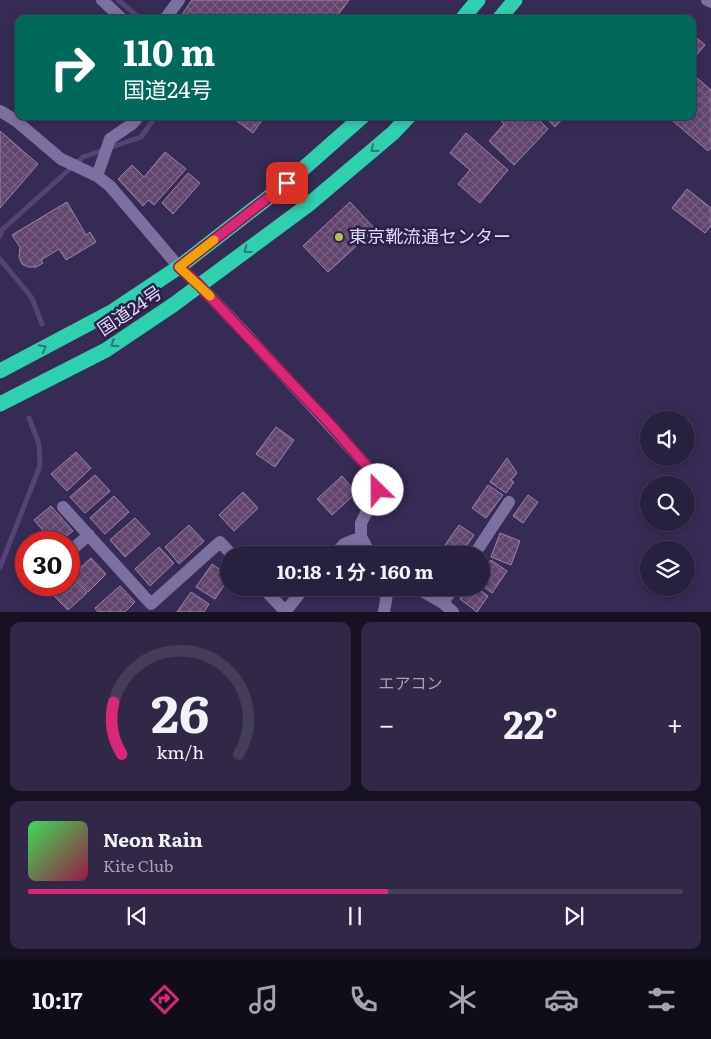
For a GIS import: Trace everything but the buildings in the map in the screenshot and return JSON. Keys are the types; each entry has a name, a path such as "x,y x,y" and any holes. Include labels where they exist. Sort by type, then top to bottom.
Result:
{"highway":[{"path":"465,15 478,0"},
{"path":"502,15 515,0"},
{"name":"国道24号","path":"0,371 113,311 179,267 287,183 358,120"},
{"name":"国道24号","path":"0,404 106,350 174,305 308,205 393,133 405,120"}],"street":[{"path":"102,0 118,15"},
{"path":"167,15 179,0"},
{"path":"707,0 711,2"},
{"path":"0,111 15,120 61,159 97,176 110,186 179,267 199,285 331,425 377,478 378,490 361,523 361,536 366,546"},
{"path":"97,176 110,139 136,120"},
{"path":"480,546 509,502"},
{"path":"63,506 151,604 220,542 224,546"},
{"path":"80,543 89,535"},
{"path":"342,546 361,536"},
{"path":"270,596 285,611 297,596"},
{"path":"384,612 387,596"},
{"path":"430,596 448,607"}],"waterway":[{"path":"118,0 136,15"},
{"path":"0,236 2,230 83,157 141,137 153,120"},
{"path":"0,259 32,298 42,324"},
{"path":"0,567 40,466 39,444 29,418"}],"slow traffic":[{"path":"210,296 179,267 214,240"}],"place":[{"name":"東京靴流通センター","path":"339,237"}],"route":[{"path":"287,183 179,267 199,285 331,425 377,478 378,490"}]}
